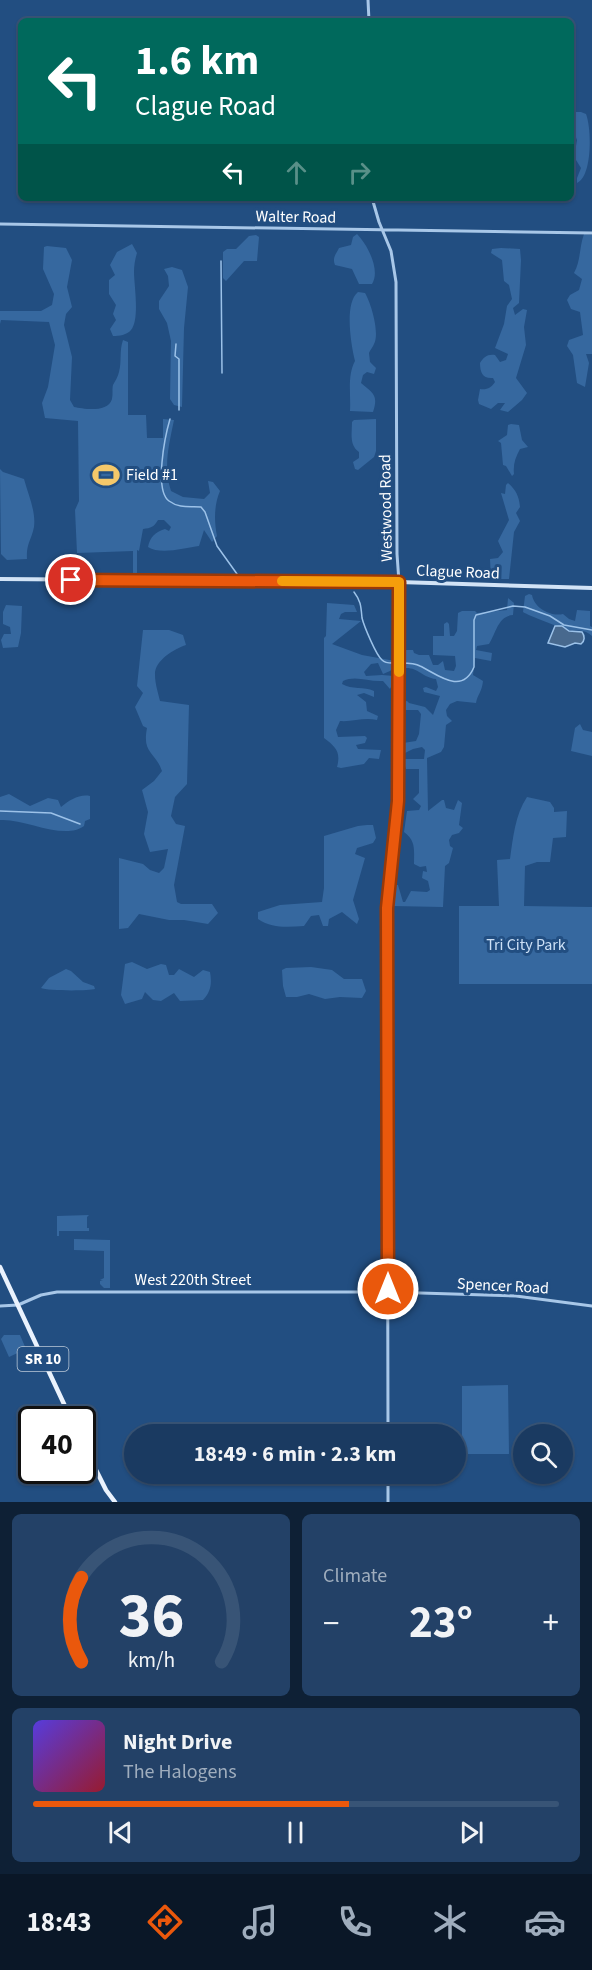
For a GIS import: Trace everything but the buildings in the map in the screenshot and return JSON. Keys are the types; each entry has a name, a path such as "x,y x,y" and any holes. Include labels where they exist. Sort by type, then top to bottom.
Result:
{"main road":[{"name":"Clague Road","path":"0,579 399,582 592,588"},
{"name":"SR 10","path":"0,1267 65,1406"},
{"path":"96,1470 115,1502"}],"street":[{"path":"369,0 369,18"},
{"name":"Westwood Road","path":"373,201 391,251 396,282 399,582 398,801 387,908 388,1424"},
{"name":"Walter Road","path":"0,224 592,233"},
{"name":"West 220th Street","path":"0,1306 18,1305 41,1295 57,1292 413,1294"},
{"name":"Spencer Road","path":"413,1294 516,1296 592,1306"},
{"path":"388,1484 388,1502"}],"green space":[{"path":"574,112 581,112 586,114 588,121 589,152 586,172 577,183 581,168 576,160 577,140 574,132"},
{"path":"357,234 369,251 374,265 372,284 359,284 352,269 334,263 339,248 351,245 353,237"},
{"path":"584,234 592,235 592,354 586,354 589,363 585,387 577,383 573,355 567,346 569,340 583,335 580,312 571,309 567,300 570,295 579,290 582,279 574,273"},
{"path":"249,236 259,237 257,261 244,261 226,281 223,278 223,252 227,249 236,249"},
{"path":"132,244 137,253 134,270 136,302 134,325 129,332 113,336 110,329 116,320 113,314 116,305 109,294 109,280 115,275 110,265 117,252"},
{"path":"44,247 66,248 72,260 67,287 72,307 66,314 64,325 72,357 70,400 74,407 95,409 110,403 113,385 120,368 123,340 128,342 128,415 146,415 147,438 163,438 163,419 174,420 167,464 171,491 183,497 204,499 210,493 208,481 213,482 220,491 215,513 217,536 212,542 204,530 199,546 173,550 148,547 156,533 165,529 169,531 171,527 164,520 158,520 152,527 143,529 139,551 137,550 137,576 133,576 133,551 77,553 75,510 79,501 78,421 45,418 42,403 48,387 55,345 49,322 1,320 0,324 0,311 41,311 52,305 54,294 43,269"},
{"path":"492,249 520,249 519,303 513,308 515,315 523,309 527,310 524,327 526,345 516,378 527,393 508,412 500,410 505,403 498,403 491,409 479,404 478,400 480,389 489,388 495,382 493,378 483,375 480,363 486,356 492,355 495,355 500,362 506,360 508,354 495,348 504,324 507,306 512,299 509,285 504,281 502,260 491,253"},
{"path":"172,267 182,270 188,287 184,328 182,407 174,405 170,399 171,341 167,323 159,309 159,301 169,286 168,276 164,269"},
{"path":"358,292 365,293 370,304 376,333 374,345 369,353 370,362 376,368 374,374 367,372 363,375 361,383 375,398 373,412 350,411 350,379 355,361 350,335 350,314 351,305"},
{"path":"376,419 374,457 358,470 355,469 353,462 359,458 359,452 352,442 352,422"},
{"path":"508,425 519,425 522,440 528,447 520,449 512,476 503,465 501,443 498,441 507,435"},
{"path":"0,469 24,479 33,509 34,527 27,550 27,559 7,560 1,554"},
{"path":"508,483 518,496 520,507 516,513 520,521 514,532 509,579 491,579 490,559 498,558 503,552 498,541 509,520 501,493 505,494"},
{"path":"529,594 544,611 563,614 575,621 577,610 590,611 592,636 584,631 569,630 523,612 525,596"},
{"path":"508,598 514,603 513,615 504,618 489,644 477,646 476,650 492,653 491,661 475,658 473,675 483,681 476,703 457,701 450,704 446,710 447,716 452,721 446,725 444,747 441,752 427,758 428,811 442,800 446,808 454,810 458,800 462,803 459,825 463,828 459,833 452,835 449,840 453,848 449,863 445,866 443,907 393,906 393,885 398,885 403,902 411,891 427,892 430,890 428,881 422,878 423,871 427,872 426,866 420,867 414,864 412,842 404,832 407,811 419,810 421,806 413,799 419,793 419,769 406,769 405,759 424,759 425,750 422,747 403,754 403,743 416,741 421,714 418,710 403,710 403,702 407,701 425,707 433,715 440,696 424,692 423,688 436,691 438,687 436,679 413,669 404,668 405,650 413,650 419,655 429,655 433,665 438,665 443,661 445,670 454,671 455,656 433,655 433,636 444,636 444,624 447,622 450,636 454,636 457,631 458,613 462,611 477,613 507,610"},
{"path":"327,603 354,605 357,612 345,612 339,619 361,621 332,644 362,655 395,661 394,667 383,674 378,663 371,664 364,672 366,676 394,676 390,689 383,681 348,679 343,681 342,684 346,686 374,691 374,697 364,693 357,695 366,702 367,711 378,716 377,720 340,721 336,730 338,737 365,736 367,738 365,743 356,745 358,749 381,750 379,759 369,758 364,764 341,768 337,767 336,750 324,738 324,638 326,636"},
{"path":"6,605 22,606 18,647 3,648 1,640 4,634 11,634 10,627 3,624 3,612"},
{"path":"143,630 169,630 183,635 186,645 161,660 155,678 160,701 189,705 187,784 175,797 171,816 176,824 185,826 174,885 177,902 181,904 212,904 218,913 208,924 139,914 128,928 119,929 119,858 143,864 159,873 164,868 168,849 150,852 144,834 148,812 142,790 162,771 148,748 147,728 143,726 135,707 143,693 137,686"},
{"path":"580,724 583,730 592,732 592,756 571,751 575,728"},
{"path":"9,794 30,806 48,798 58,800 61,807 75,798 90,796 90,819 76,830 66,831 0,820 0,797"},
{"name":"Tri City Park","path":"527,797 550,802 554,812 567,811 566,837 553,838 550,862 537,862 525,866 524,906 592,907 592,984 459,984 459,906 499,906 497,860 510,859 517,819"},
{"path":"373,825 376,838 373,843 357,848 355,854 365,858 353,900 359,919 357,924 342,912 329,919 328,926 323,926 319,915 311,916 304,926 275,926 258,919 258,912 280,905 322,902 324,836 358,826"},
{"path":"132,962 147,969 161,964 166,965 169,975 174,975 179,969 194,977 203,970 210,972 209,991 203,1000 180,1001 174,993 161,1001 153,1000 145,992 142,999 125,1004 121,995 125,964"},
{"path":"311,967 332,970 344,979 362,979 366,991 362,998 325,999 309,994 286,997 282,970"},
{"path":"66,969 83,982 94,986 95,989 51,990 41,988 49,978"},
{"path":"89,1215 87,1228 89,1231 59,1231 59,1236 57,1236 57,1216"},
{"path":"74,1239 110,1240 110,1288 104,1288 100,1284 100,1281 103,1281 100,1280 104,1278 104,1251 74,1250"},
{"path":"4,1335 20,1335 26,1349 9,1357 1,1339"},
{"path":"508,1385 509,1454 466,1454 466,1424 462,1424 462,1386"}],"shaded area":[{"path":"555,626 562,626 569,631 582,632 583,641 581,644 575,643 565,647 548,643"}],"waterway":[{"path":"221,261 222,373"},
{"path":"176,344 175,356 179,359 179,410"},
{"path":"170,419 161,475 165,495 169,501 177,505 201,507 205,512 217,546 237,574"},
{"path":"354,592 361,607 365,627 377,652 384,661 396,663"},
{"path":"401,663 418,665 456,682 463,680 469,676 474,667 474,620 476,615 513,606 525,607 550,616 564,625 592,630"},
{"path":"0,811 51,813 80,824"}],"slow traffic":[{"path":"282,581 399,582 399,672"}],"place":[{"name":"Field #1","path":"106,475"}],"route":[{"path":"71,580 399,582 398,801 387,908 388,1289"}]}
